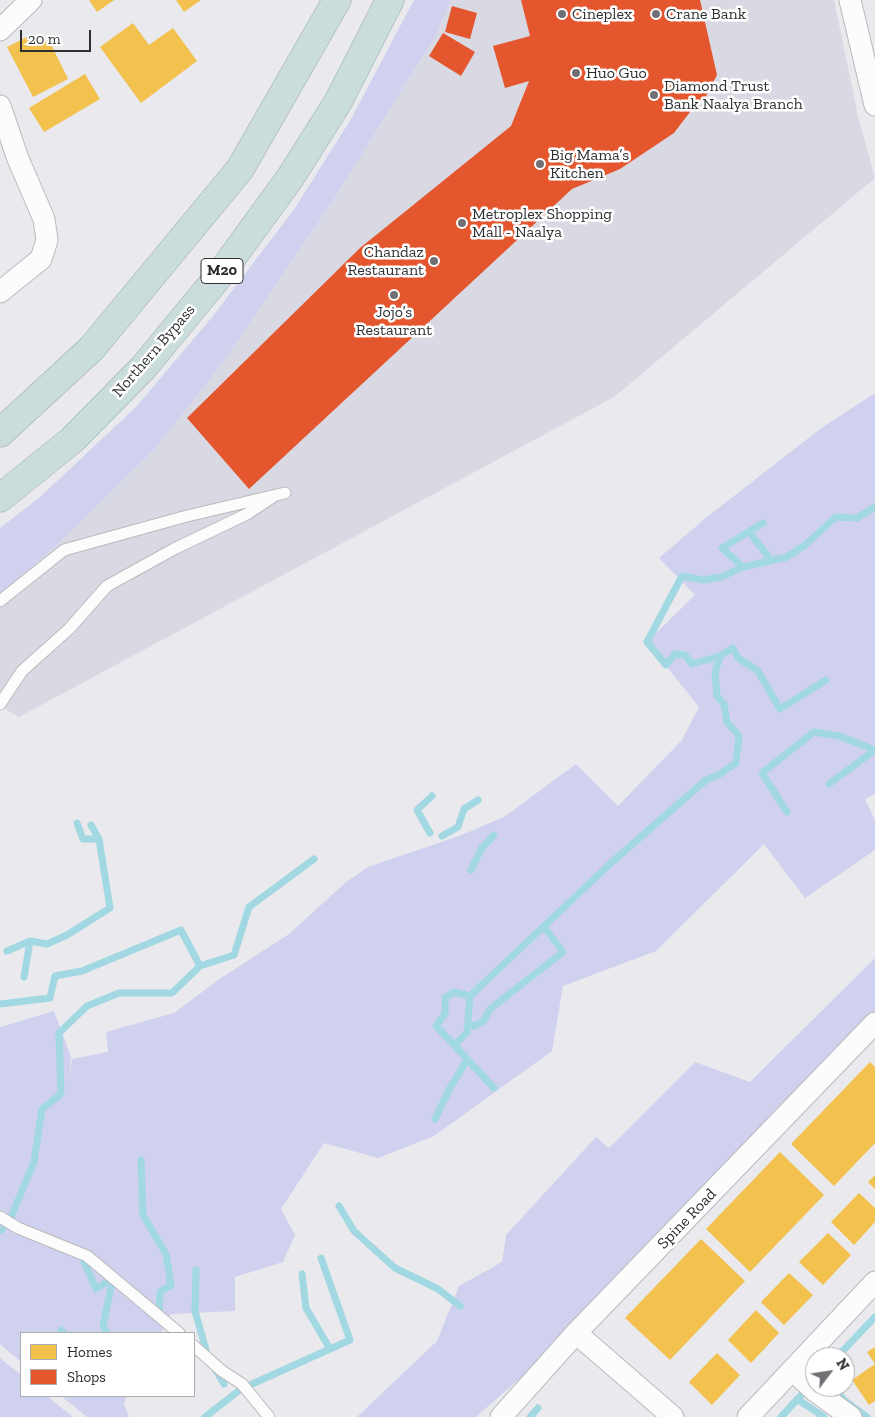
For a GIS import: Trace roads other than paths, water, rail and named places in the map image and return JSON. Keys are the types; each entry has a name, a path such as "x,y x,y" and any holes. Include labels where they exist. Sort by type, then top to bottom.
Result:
{"highway":[{"path":"0,433 92,348 240,169 337,0"},
{"name":"Northern Bypass","path":"7,492 72,440 143,368 218,277 290,178 327,119 390,0"},
{"path":"0,520 7,492"}],"street":[{"path":"0,30 31,0"},
{"path":"850,0 875,105"},
{"path":"0,106 18,159 44,219 47,240 41,259 0,292"},
{"name":"Spine Road","path":"501,1417 576,1333 875,1023"},
{"path":"748,1417 803,1380 875,1282"},
{"path":"576,1333 673,1417"},
{"path":"803,1380 851,1417"}],"lane":[{"path":"0,601 64,550 187,516 280,495 247,514 174,549 107,586 69,629 22,671 0,704"},
{"path":"0,1217 18,1228 82,1254 178,1332"},
{"path":"196,1349 246,1388 269,1417"}],"waterway":[{"path":"470,996 467,1033 454,1045 436,1026 445,1014 445,998 454,992 470,996 611,863 706,780 720,774 736,763 739,736 727,722 724,704 717,696 715,673 720,656 692,664 685,655 675,654 666,665 647,642 682,576 703,580 721,577 743,567 787,557 805,545 836,517 857,518 875,507"},
{"path":"743,567 722,548 763,523"},
{"path":"749,532 771,560"},
{"path":"720,656 733,648 738,658 758,671 780,709 826,680"},
{"path":"787,812 762,773 814,732 839,736 875,750"},
{"path":"829,784 875,750"},
{"path":"430,833 417,810 432,796"},
{"path":"442,836 458,827 464,809 478,800"},
{"path":"77,823 83,839 99,839"},
{"path":"7,951 30,941 47,944 67,935 110,908 99,839 91,825"},
{"path":"471,870 481,849 494,835"},
{"path":"0,1231 9,1222 34,1162 42,1109 61,1094 59,1033 87,1006 119,993 172,993 200,966 234,955 249,907 314,859"},
{"path":"468,1023 474,1026 483,1022 490,1009 563,952 544,927"},
{"path":"0,1004 50,998 55,976 82,971 181,930 200,966"},
{"path":"24,977 30,941"},
{"path":"454,1045 494,1088"},
{"path":"435,1119 450,1088 467,1060"},
{"path":"141,1160 143,1215 166,1254 171,1285 160,1292 159,1318"},
{"path":"339,1206 354,1231 395,1268 438,1289 460,1306"},
{"path":"80,1252 96,1289 113,1278 103,1326 106,1332"},
{"path":"205,1417 241,1389 350,1340 321,1258"},
{"path":"196,1270 195,1311 208,1357"},
{"path":"302,1274 306,1308 330,1349"},
{"path":"846,1347 875,1317"},
{"path":"215,1369 224,1384"},
{"path":"781,1417 805,1391"},
{"path":"842,1397 867,1417"},
{"path":"797,1399 824,1417"},
{"path":"530,1417 538,1408"}],"place":[{"name":"Cineplex","path":"562,14"},
{"name":"Crane Bank","path":"656,14"},
{"name":"Huo Guo","path":"576,73"},
{"name":"Diamond Trust Bank Naalya Branch","path":"654,95"},
{"name":"Big Mama’s Kitchen","path":"540,164"},
{"name":"Metroplex Shopping Mall - Naalya","path":"462,223"},
{"name":"Chandaz Restaurant","path":"434,261"},
{"name":"Jojo’s Restaurant","path":"394,295"}]}
